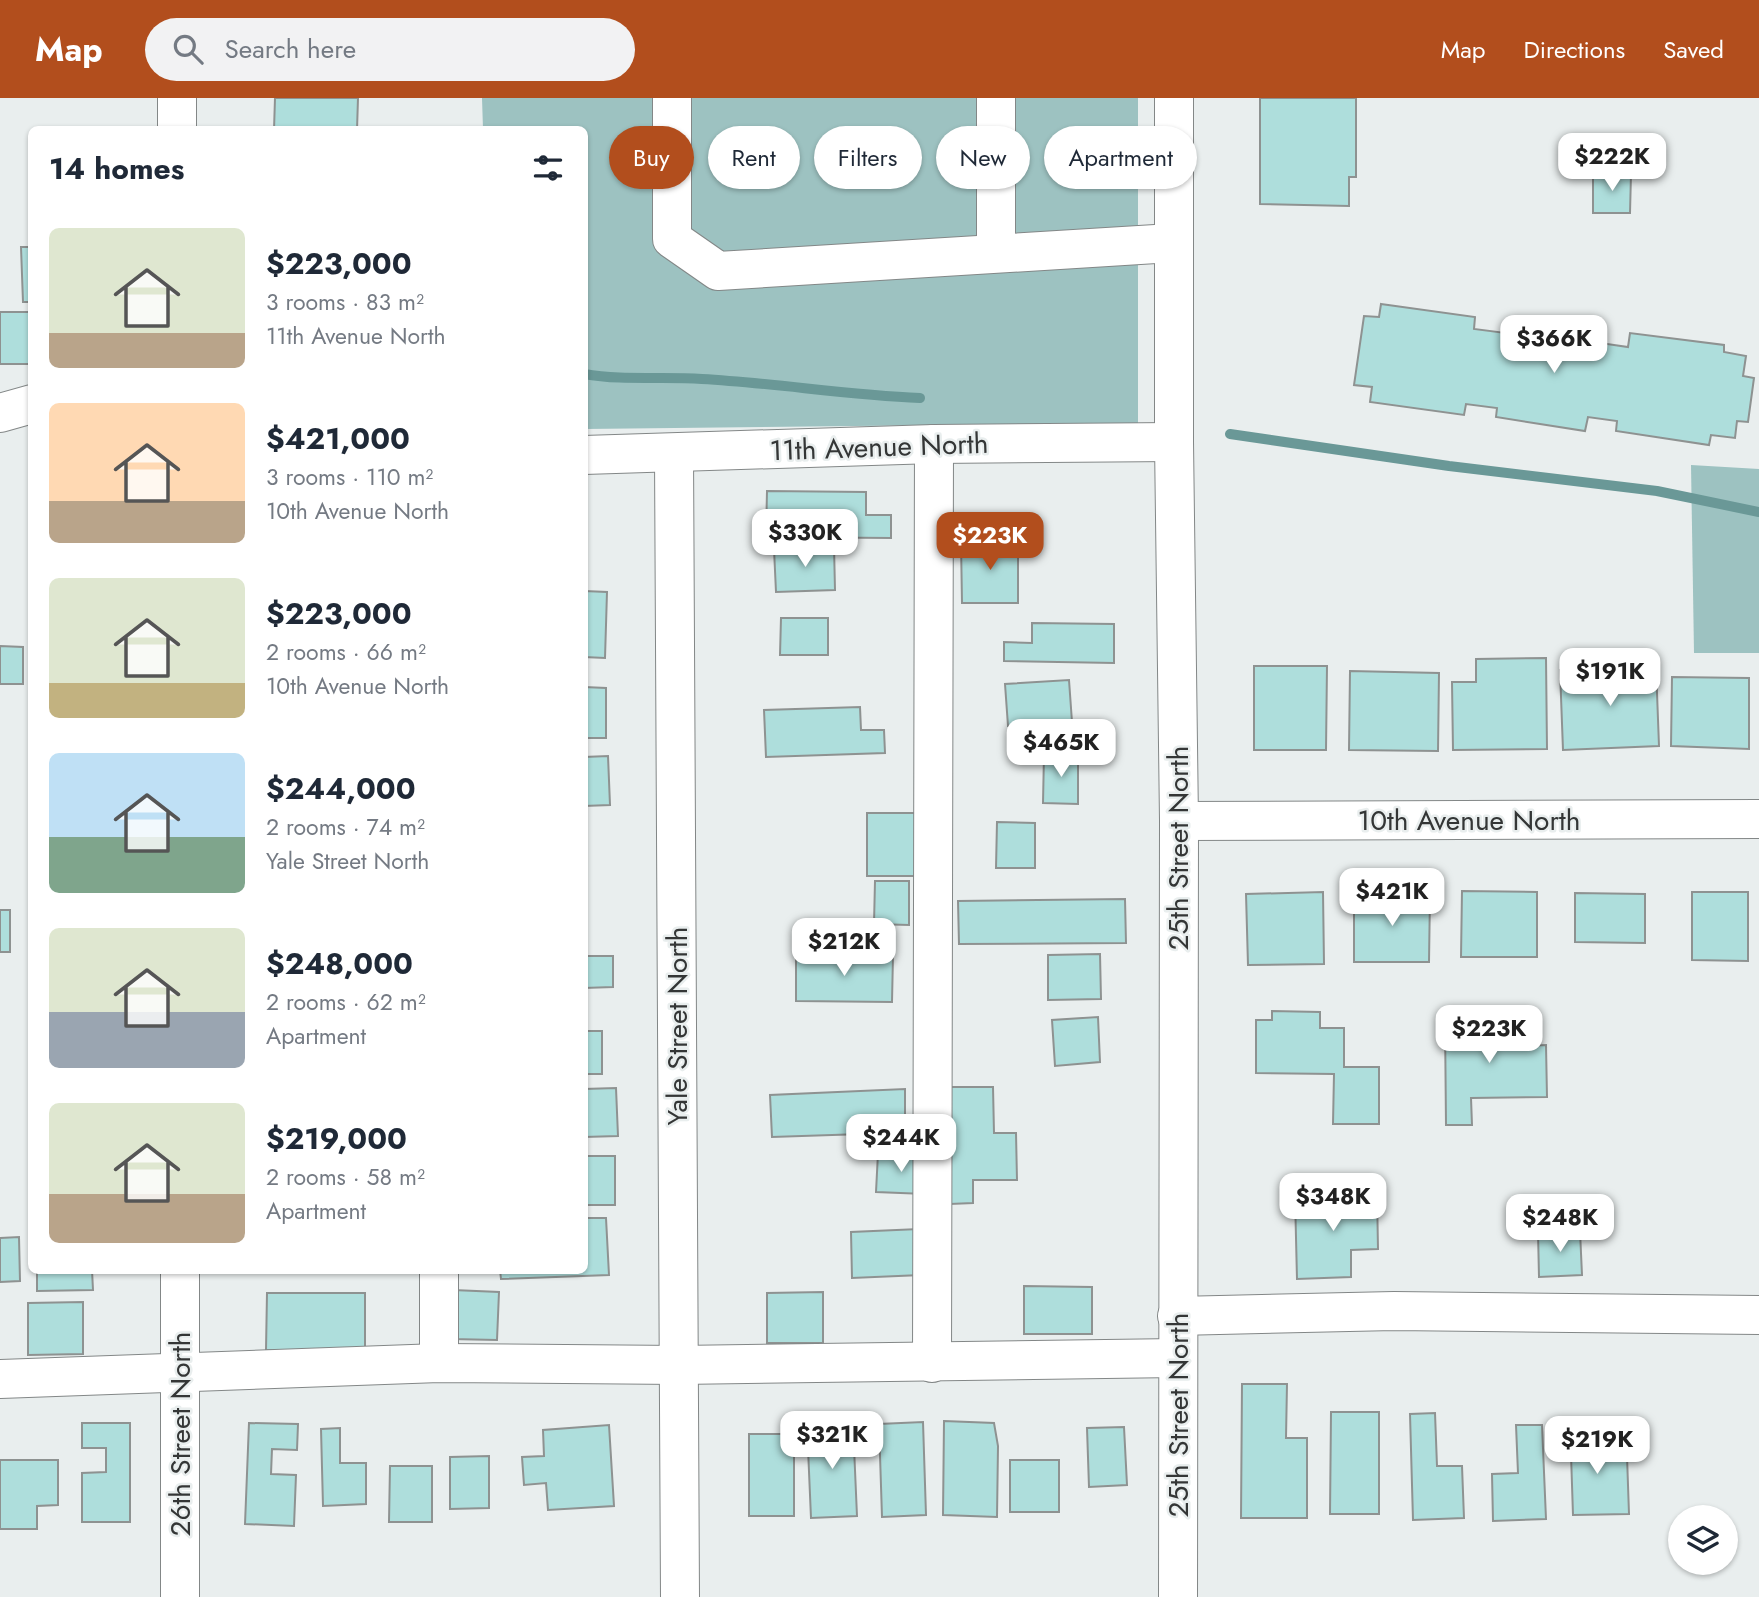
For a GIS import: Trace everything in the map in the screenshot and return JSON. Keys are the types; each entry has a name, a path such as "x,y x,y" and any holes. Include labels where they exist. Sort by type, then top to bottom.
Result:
{"street":[{"path":"177,98 177,126"},
{"path":"672,98 672,239 718,271 1172,243"},
{"path":"996,98 996,252"},
{"name":"25th Street North","path":"1174,98 1172,243 1180,821 1178,1597"},
{"path":"0,413 28,405"},
{"name":"11th Avenue North","path":"588,455 934,444 1174,442"},
{"path":"932,1363 934,444"},
{"name":"Yale Street North","path":"674,454 680,1597"},
{"name":"10th Avenue North","path":"1180,821 1759,820"},
{"name":"26th Street North","path":"180,1274 180,1597"},
{"path":"439,1274 439,1363"},
{"path":"1177,1316 1394,1311 1759,1315"},
{"path":"0,1379 439,1363 679,1365 1177,1358"}],"shaded area":[{"path":"482,98 1138,98 1138,126 1044,126 1044,189 1138,189 1138,423 588,429 588,126 483,126"},
{"path":"1691,465 1759,469 1759,653 1694,653"}],"building":[{"path":"275,98 358,98 357,126 274,126"},
{"path":"1260,98 1356,98 1356,177 1349,177 1349,206 1260,204"},
{"path":"1593,174 1631,174 1630,213 1593,213"},
{"path":"21,247 28,247 28,302 23,302"},
{"path":"1381,304 1475,317 1474,329 1505,333 1508,319 1600,332 1600,343 1628,347 1630,333 1724,345 1724,352 1746,356 1743,376 1754,378 1748,422 1737,421 1735,438 1711,435 1709,445 1616,431 1617,421 1588,417 1585,431 1496,417 1497,408 1466,404 1464,415 1370,402 1372,387 1354,385 1364,316 1379,317"},
{"path":"0,312 28,312 28,364 0,364"},
{"path":"767,491 866,492 866,515 891,515 891,538 766,537"},
{"path":"1018,541 1018,603 962,603 961,542"},
{"path":"834,546 835,590 776,592 774,549"},
{"path":"588,591 607,592 605,658 588,657"},
{"path":"781,618 828,618 828,655 780,655"},
{"path":"1032,623 1114,624 1114,663 1004,661 1004,642 1032,643"},
{"path":"0,646 23,647 23,684 0,684"},
{"path":"1546,658 1547,749 1453,750 1452,682 1476,682 1476,659"},
{"path":"1254,666 1327,666 1326,750 1254,750"},
{"path":"1656,666 1659,746 1563,750 1560,670"},
{"path":"1350,671 1439,673 1438,751 1349,750"},
{"path":"1672,677 1749,678 1749,749 1671,746"},
{"path":"1069,680 1072,722 1008,726 1005,684"},
{"path":"588,687 606,688 606,738 588,738"},
{"path":"860,707 861,730 884,730 885,753 766,757 764,710"},
{"path":"1044,754 1078,755 1078,804 1043,803"},
{"path":"608,756 610,805 588,806 588,757"},
{"path":"867,813 920,813 920,876 867,876"},
{"path":"997,822 1035,823 1035,868 996,868"},
{"path":"875,881 909,881 909,925 874,924"},
{"path":"1462,891 1537,892 1537,957 1461,957"},
{"path":"1323,892 1324,964 1248,965 1246,894"},
{"path":"1692,892 1748,892 1748,961 1692,960"},
{"path":"1575,893 1645,894 1645,943 1575,942"},
{"path":"1354,894 1430,894 1429,962 1354,962"},
{"path":"1125,899 1126,943 959,944 958,901"},
{"path":"0,910 10,910 10,952 0,952"},
{"path":"796,954 893,955 892,1002 796,1001"},
{"path":"1100,954 1101,999 1048,1000 1048,955"},
{"path":"588,956 613,956 613,987 588,988"},
{"path":"1272,1011 1320,1012 1320,1028 1344,1028 1344,1067 1379,1067 1379,1124 1333,1124 1334,1074 1256,1073 1256,1020 1272,1020"},
{"path":"1098,1017 1100,1062 1055,1066 1052,1020"},
{"path":"1521,1019 1521,1046 1546,1045 1547,1097 1471,1098 1472,1125 1446,1125 1445,1020"},
{"path":"588,1031 602,1031 602,1074 588,1074"},
{"path":"949,1087 993,1087 994,1133 1016,1133 1017,1180 973,1180 973,1203 950,1204"},
{"path":"616,1088 618,1136 588,1137 588,1089"},
{"path":"905,1089 905,1118 861,1120 862,1134 772,1137 770,1095"},
{"path":"878,1153 926,1155 925,1194 876,1192"},
{"path":"588,1156 615,1156 615,1205 588,1205"},
{"path":"1377,1194 1378,1249 1351,1250 1351,1277 1297,1279 1295,1196"},
{"path":"588,1218 606,1218 609,1275 501,1279 500,1274 588,1274"},
{"path":"919,1229 921,1275 852,1278 851,1232"},
{"path":"1580,1231 1582,1275 1539,1277 1538,1232"},
{"path":"19,1237 20,1281 0,1282 0,1238"},
{"path":"37,1274 92,1274 93,1290 37,1291"},
{"path":"1024,1286 1092,1287 1092,1334 1024,1334"},
{"path":"453,1290 499,1292 497,1340 451,1339"},
{"path":"823,1292 823,1343 767,1343 767,1293"},
{"path":"267,1293 365,1293 365,1351 266,1350"},
{"path":"83,1302 83,1354 28,1355 28,1303"},
{"path":"1242,1384 1287,1384 1286,1438 1307,1438 1307,1518 1241,1518"},
{"path":"1331,1412 1379,1412 1379,1514 1330,1514"},
{"path":"1435,1413 1437,1466 1462,1466 1464,1518 1413,1520 1410,1414"},
{"path":"944,1421 994,1423 998,1446 997,1517 943,1515"},
{"path":"923,1422 926,1515 882,1517 879,1424"},
{"path":"82,1423 130,1423 130,1522 82,1522 82,1473 106,1472 106,1448 82,1448"},
{"path":"249,1423 298,1424 297,1450 272,1449 271,1474 296,1475 294,1526 245,1524"},
{"path":"1596,1423 1596,1457 1627,1456 1629,1514 1573,1515 1570,1424"},
{"path":"853,1424 857,1516 811,1518 807,1425"},
{"path":"609,1425 614,1506 548,1510 546,1483 524,1485 522,1457 544,1456 543,1430"},
{"path":"1516,1425 1542,1425 1546,1519 1493,1521 1492,1474 1518,1473"},
{"path":"1124,1427 1127,1485 1089,1487 1087,1428"},
{"path":"340,1428 340,1463 366,1463 366,1504 323,1506 321,1429"},
{"path":"749,1434 794,1434 794,1516 749,1516"},
{"path":"489,1456 489,1508 450,1509 450,1457"},
{"path":"0,1460 58,1460 58,1505 37,1506 37,1529 0,1529"},
{"path":"1010,1460 1059,1460 1059,1512 1010,1512"},
{"path":"390,1466 432,1466 432,1522 389,1522"}],"waterway":[{"path":"588,374 687,378 920,398"},
{"path":"1230,434 1449,466 1657,491 1759,512"}]}
